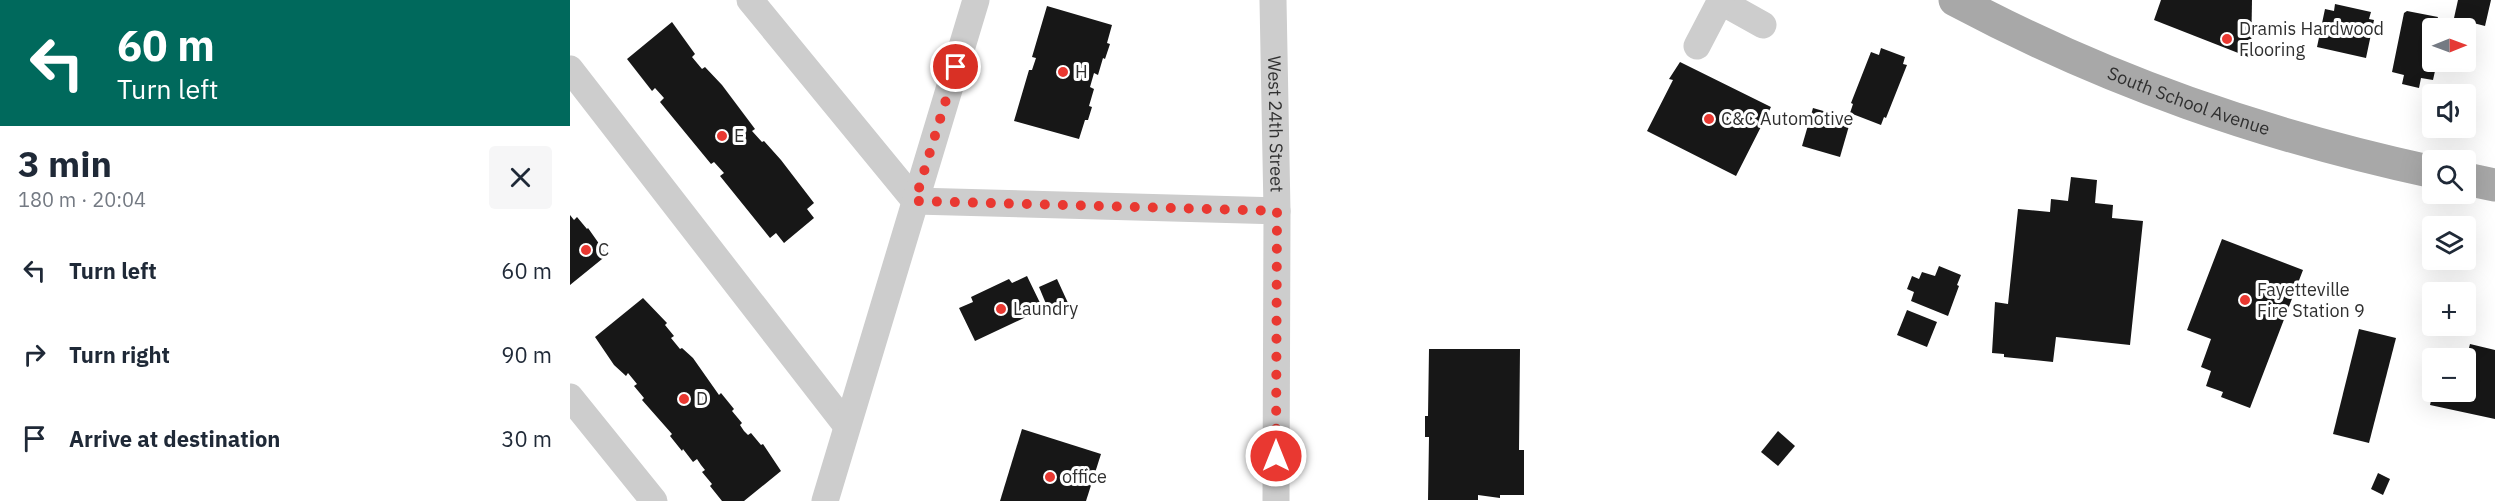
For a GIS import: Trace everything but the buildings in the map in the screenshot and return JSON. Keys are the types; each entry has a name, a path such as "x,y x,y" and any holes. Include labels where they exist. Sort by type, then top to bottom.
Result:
{"main road":[{"name":"South School Avenue","path":"1955,0 2044,45 2115,77 2200,108 2294,138 2422,169"},
{"path":"2476,181 2495,185"}],"street":[{"path":"750,0 915,201 1277,211"},
{"path":"825,501 846,425 976,0"},
{"name":"West 24th Street","path":"1273,0 1277,211 1276,501"},
{"path":"1697,46 1720,0 1762,25"},
{"path":"570,69 846,425"},
{"path":"570,397 654,501"}],"place":[{"name":"Dramis Hardwood Flooring","path":"2227,39"},
{"name":"H","path":"1063,72"},
{"name":"C&C Automotive","path":"1709,119"},
{"name":"E","path":"722,136"},
{"name":"C","path":"586,250"},
{"name":"Fayetteville Fire Station 9","path":"2245,300"},
{"name":"Laundry","path":"1001,309"},
{"name":"D","path":"684,399"},
{"name":"office","path":"1050,477"}],"route":[{"path":"956,67 915,201 1277,211 1276,456"}]}
